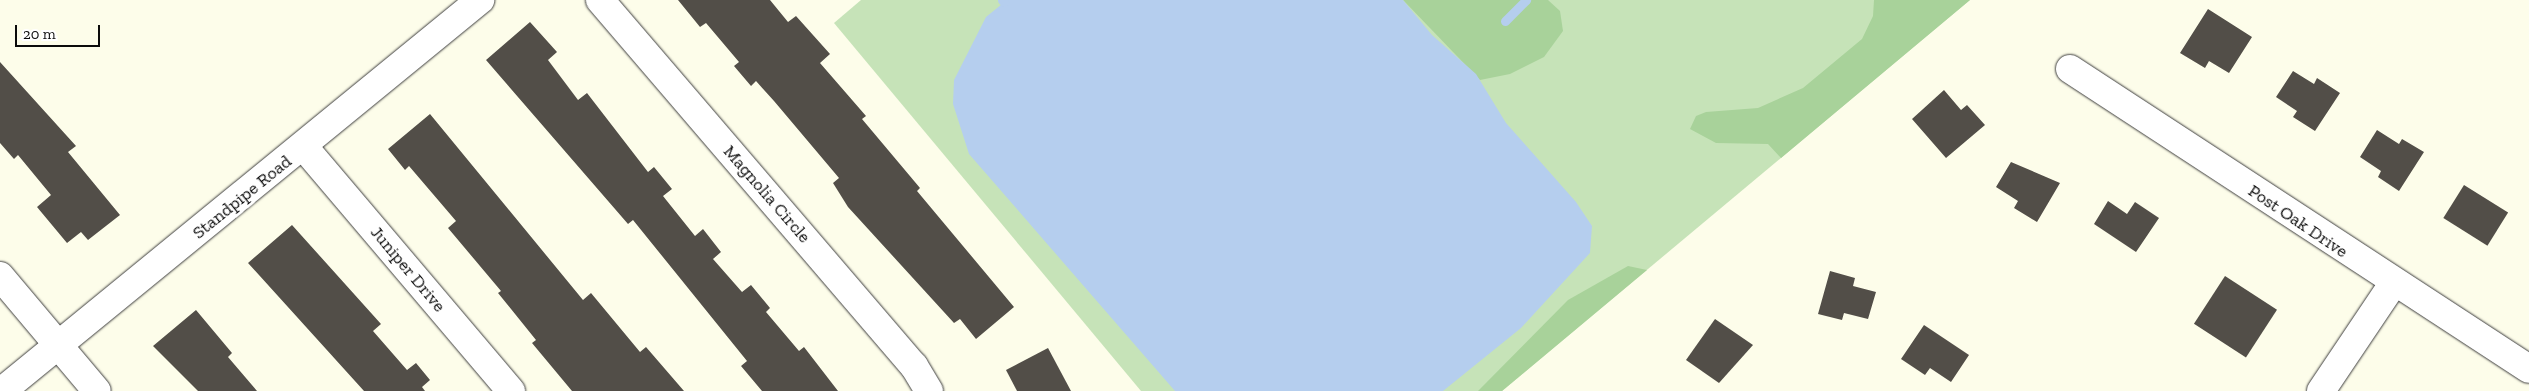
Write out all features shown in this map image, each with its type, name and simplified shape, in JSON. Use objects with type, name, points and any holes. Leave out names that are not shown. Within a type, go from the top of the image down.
[{"type":"street","name":"Standpipe Road","points":[[2,391],[58,344],[304,148],[480,0]]},
{"type":"street","name":"Magnolia Circle","points":[[600,0],[914,366],[929,391]]},
{"type":"street","name":"Post Oak Drive","points":[[2070,69],[2393,284],[2529,369]]},
{"type":"street","name":"Juniper Drive","points":[[304,148],[511,391]]},
{"type":"street","points":[[0,276],[97,391]]},
{"type":"street","points":[[2321,391],[2393,284]]},
{"type":"green space","points":[[861,0],[1970,0],[1502,391],[1141,391],[834,23]]},
{"type":"green space","points":[[1403,0],[1548,0],[1560,11],[1563,31],[1544,57],[1510,74],[1480,80]]},
{"type":"green space","points":[[1874,0],[1970,0],[1781,158],[1768,144],[1716,143],[1690,129],[1696,116],[1706,112],[1758,108],[1803,88],[1862,39],[1873,16]]},
{"type":"green space","points":[[1628,266],[1647,270],[1502,391],[1478,391],[1568,300]]},
{"type":"water","points":[[1007,0],[1403,0],[1432,35],[1476,74],[1506,123],[1576,202],[1592,226],[1590,253],[1521,328],[1443,391],[1175,391],[969,154],[953,104],[954,80],[986,17]]},
{"type":"building","points":[[678,0],[770,0],[788,22],[796,16],[830,54],[820,63],[866,116],[862,119],[920,188],[917,191],[1014,307],[976,339],[960,319],[954,323],[848,207],[833,183],[839,178],[774,101],[756,81],[751,86],[734,66],[739,62],[706,23],[700,27]]},
{"type":"building","points":[[2208,9],[2252,37],[2229,73],[2209,61],[2205,68],[2180,53]]},
{"type":"building","points":[[530,22],[557,52],[548,60],[578,100],[587,93],[648,172],[654,167],[672,189],[663,196],[695,236],[703,229],[721,252],[713,259],[742,292],[751,285],[770,308],[766,312],[799,351],[804,347],[838,391],[762,391],[741,366],[747,361],[633,220],[628,224],[486,60]]},
{"type":"building","points":[[0,62],[76,146],[68,152],[120,215],[88,240],[81,232],[67,243],[37,207],[51,195],[18,155],[14,159],[0,143]]},
{"type":"building","points":[[2293,71],[2314,84],[2317,78],[2340,93],[2315,131],[2293,117],[2297,111],[2276,97]]},
{"type":"building","points":[[1944,90],[1961,110],[1967,105],[1985,125],[1946,158],[1912,119]]},
{"type":"building","points":[[430,114],[583,300],[591,293],[640,352],[646,347],[684,391],[572,391],[532,343],[536,340],[498,293],[501,291],[448,228],[456,221],[409,166],[405,170],[388,149]]},
{"type":"building","points":[[2377,130],[2399,144],[2402,139],[2424,152],[2399,191],[2378,177],[2381,171],[2360,157]]},
{"type":"building","points":[[2011,162],[2060,183],[2037,222],[2014,208],[2018,201],[1996,187]]},
{"type":"building","points":[[2464,185],[2508,213],[2487,246],[2443,218]]},
{"type":"building","points":[[2108,201],[2127,214],[2135,202],[2159,218],[2136,252],[2094,224]]},
{"type":"building","points":[[292,225],[381,324],[373,331],[407,370],[416,363],[430,380],[422,387],[425,391],[364,391],[248,263]]},
{"type":"building","points":[[1830,271],[1855,278],[1853,286],[1876,292],[1868,319],[1844,313],[1842,320],[1818,314]]},
{"type":"building","points":[[2225,276],[2277,310],[2246,358],[2194,324]]},
{"type":"building","points":[[196,310],[232,353],[228,357],[257,391],[198,391],[153,346]]},
{"type":"building","points":[[1715,319],[1753,345],[1719,383],[1686,360]]},
{"type":"building","points":[[1924,325],[1969,355],[1951,382],[1930,368],[1925,375],[1901,359]]},
{"type":"building","points":[[1048,348],[1071,391],[1017,391],[1006,370]]},
{"type":"waterway","points":[[1505,21],[1526,0]]}]
